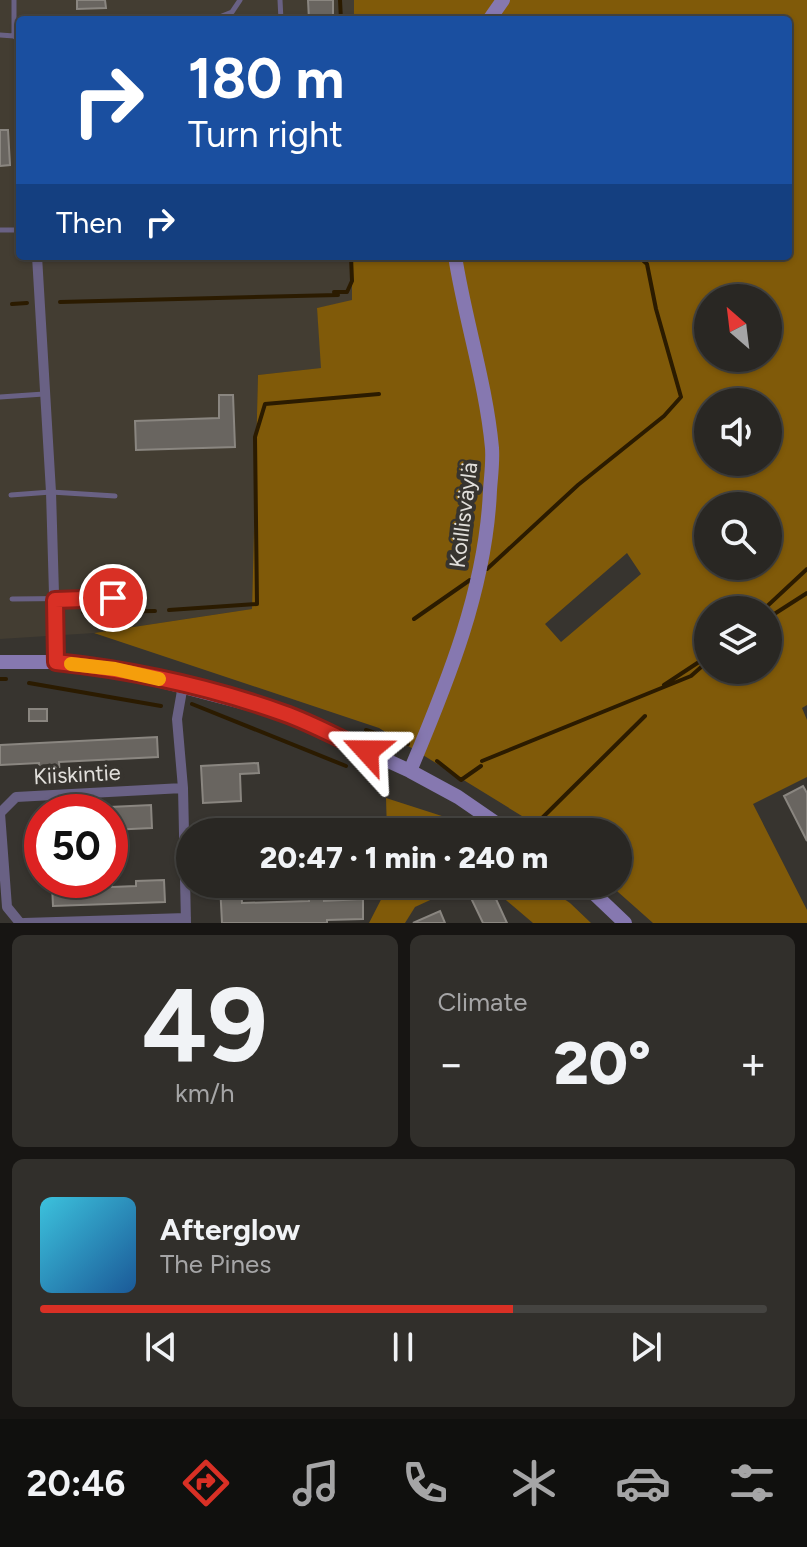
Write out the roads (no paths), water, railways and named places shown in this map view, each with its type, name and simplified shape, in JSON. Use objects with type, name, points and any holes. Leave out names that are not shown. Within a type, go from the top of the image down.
[{"type":"main road","name":"Koillisväylä","points":[[410,771],[442,696],[461,638],[480,567],[489,513],[492,450],[480,372],[456,260]]},
{"type":"main road","points":[[0,662],[56,662],[115,669],[284,713],[410,771],[489,818]]},
{"type":"main road","points":[[599,898],[625,923]]},
{"type":"street","points":[[37,260],[51,492],[56,662]]},
{"type":"street","points":[[183,685],[177,719],[183,788],[186,920]]},
{"type":"street","name":"Kiiskintie","points":[[183,788],[16,797],[0,813],[7,907],[22,923],[186,920]]},
{"type":"lane","points":[[0,35],[14,36],[14,0]]},
{"type":"lane","points":[[222,16],[232,12],[240,0]]},
{"type":"lane","points":[[0,397],[45,394]]},
{"type":"lane","points":[[11,495],[51,492],[115,496]]},
{"type":"lane","points":[[12,599],[113,598]]},
{"type":"waterway","points":[[340,0],[341,16]]},
{"type":"waterway","points":[[334,292],[347,292],[352,281],[351,260]]},
{"type":"waterway","points":[[487,569],[578,485],[664,416],[681,397],[656,309],[647,264],[642,260]]},
{"type":"waterway","points":[[60,302],[338,295]]},
{"type":"waterway","points":[[12,304],[27,303]]},
{"type":"waterway","points":[[169,610],[257,604],[255,437],[265,404],[379,394]]},
{"type":"waterway","points":[[778,596],[807,569]]},
{"type":"waterway","points":[[414,619],[470,580]]},
{"type":"waterway","points":[[782,609],[807,593]]},
{"type":"waterway","points":[[83,612],[155,611]]},
{"type":"waterway","points":[[664,685],[694,665]]},
{"type":"waterway","points":[[482,761],[694,673]]},
{"type":"waterway","points":[[0,679],[6,679]]},
{"type":"waterway","points":[[29,683],[161,706]]},
{"type":"waterway","points":[[192,704],[346,766]]},
{"type":"waterway","points":[[542,818],[645,716]]},
{"type":"waterway","points":[[366,730],[408,744]]},
{"type":"waterway","points":[[437,761],[461,780],[481,766]]}]
